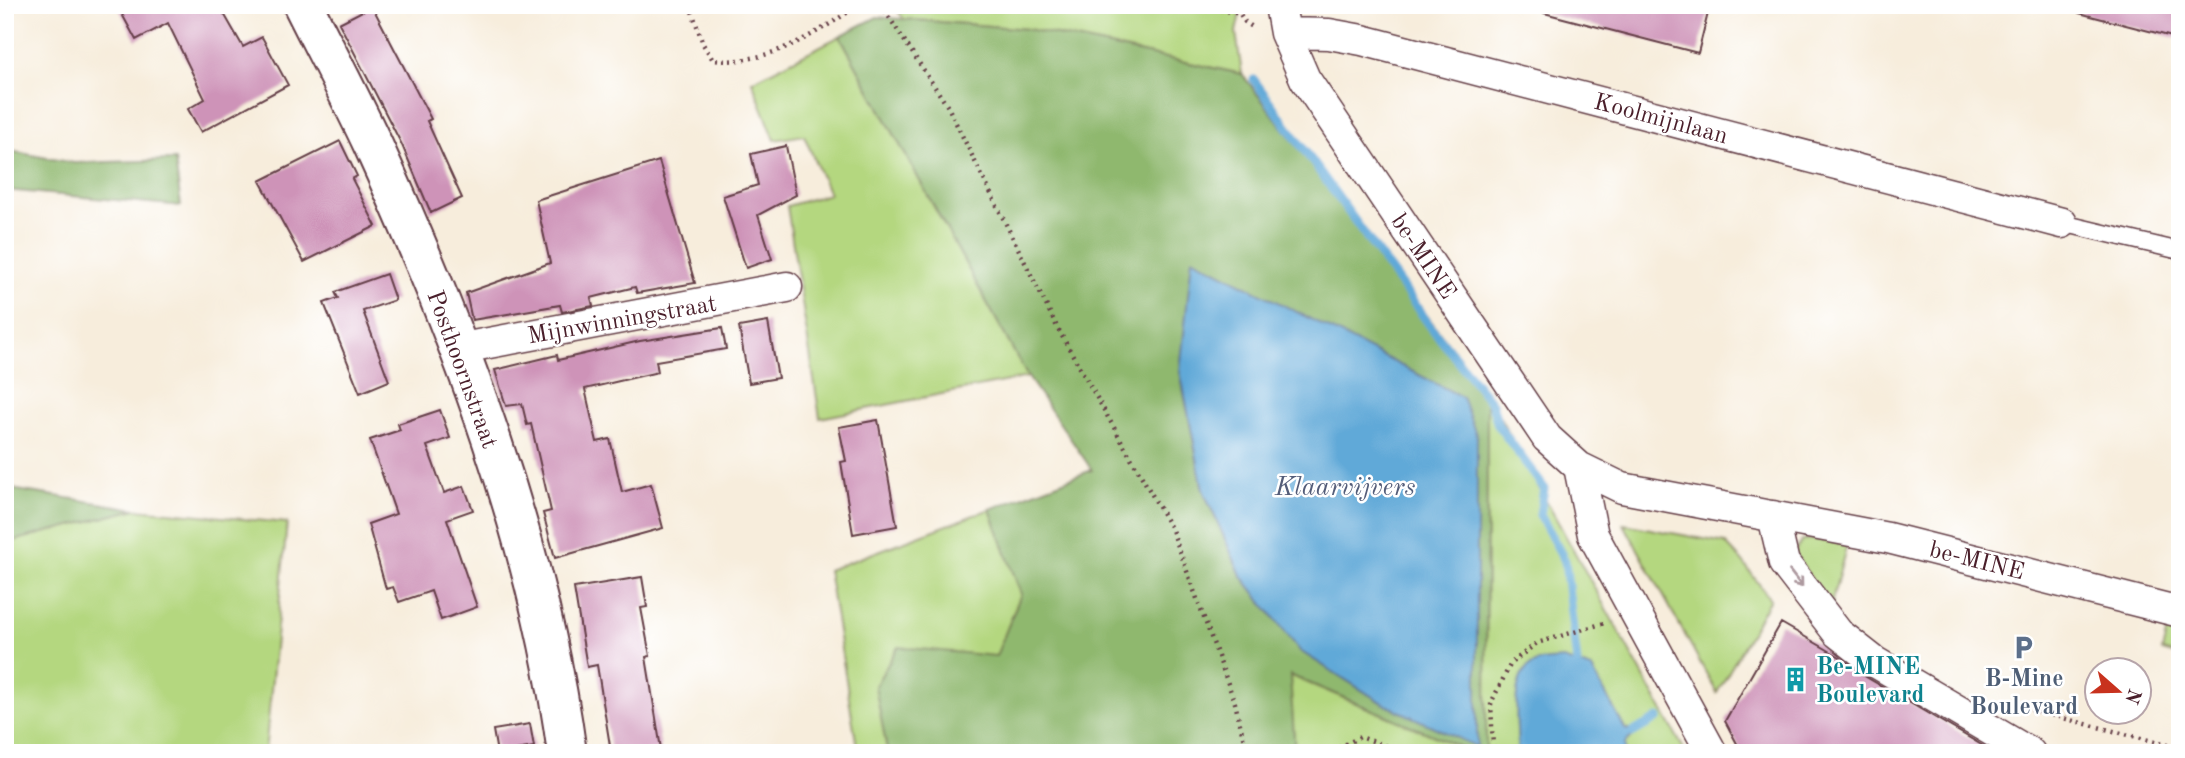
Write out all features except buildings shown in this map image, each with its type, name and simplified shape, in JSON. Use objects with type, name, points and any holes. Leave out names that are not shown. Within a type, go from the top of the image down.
[{"type":"street","name":"Posthoornstraat","points":[[303,5],[371,142],[457,349],[504,483],[530,569],[552,665],[567,753]]},
{"type":"street","name":"Koolmijnlaan","points":[[1271,22],[1362,40],[2062,223]]},
{"type":"street","name":"be-MINE","points":[[1271,22],[1305,79],[1546,438],[1579,467],[1622,488],[1901,541],[2180,612]]},
{"type":"street","name":"Mijnwinningstraat","points":[[457,349],[787,287]]},
{"type":"street","points":[[1579,467],[1593,535],[1712,753]]},
{"type":"street","points":[[1773,516],[1784,563],[1838,633],[1875,663],[2030,753]]},
{"type":"lane","points":[[2062,223],[2180,251]]},
{"type":"path","points":[[690,5],[703,44],[713,60],[732,62],[766,55],[832,24],[858,5]]},
{"type":"path","points":[[881,5],[948,107],[1058,329],[1172,530],[1235,703],[1247,753]]},
{"type":"path","points":[[1200,5],[1223,8],[1240,14],[1245,22],[1271,22]]},
{"type":"path","points":[[1489,753],[1493,748],[1491,703],[1511,663],[1537,643],[1582,630]]},
{"type":"path","points":[[2003,703],[2180,748]]},
{"type":"path","points":[[1335,753],[1338,748],[1360,737],[1408,753]]},
{"type":"green space","points":[[893,5],[1242,5],[1236,32],[1242,74],[1028,29],[904,19]]},
{"type":"green space","points":[[877,17],[1028,29],[1242,74],[1487,394],[1486,753],[1475,753],[1290,675],[1295,753],[892,753],[887,750],[875,686],[898,647],[996,656],[1021,594],[990,509],[1092,470],[1028,377],[840,36]],"holes":[[[1180,371],[1384,704],[1300,650],[1241,575],[1203,490]]]},
{"type":"green space","points":[[840,36],[1028,377],[820,418],[787,206],[829,194],[804,135],[775,140],[752,81]]},
{"type":"green space","points":[[5,150],[74,163],[175,160],[181,206],[5,190]]},
{"type":"green space","points":[[1487,394],[1686,753],[1486,753]]},
{"type":"green space","points":[[5,488],[136,509],[5,543]]},
{"type":"green space","points":[[136,509],[287,523],[265,753],[5,753],[5,543]]},
{"type":"green space","points":[[990,509],[1021,594],[996,657],[887,750],[892,753],[858,753],[828,570]]},
{"type":"green space","points":[[1624,524],[1725,543],[1770,599],[1717,693]]},
{"type":"green space","points":[[1809,539],[1847,544],[1830,608],[1794,553],[1802,541]]},
{"type":"green space","points":[[2169,622],[2180,625],[2180,656],[2162,651]]},
{"type":"green space","points":[[1289,675],[1475,753],[1295,753]]},
{"type":"water","name":"Klaarvijvers","points":[[1192,258],[1462,397],[1477,437],[1477,747],[1384,704],[1300,651],[1241,575],[1203,490],[1180,371]]},
{"type":"water","points":[[1563,659],[1592,669],[1625,729],[1632,731],[1632,737],[1625,743],[1625,753],[1517,753],[1516,703],[1520,679],[1526,669],[1535,663]]},
{"type":"waterway","points":[[1254,80],[1431,327],[1492,404],[1498,425],[1544,488],[1540,515],[1565,561],[1577,663]]},
{"type":"waterway","points":[[1632,733],[1658,718]]},
{"type":"place","name":"B-Mine Boulevard","points":[[2024,647]]},
{"type":"place","name":"Be-MINE Boulevard","points":[[1796,680]]}]
